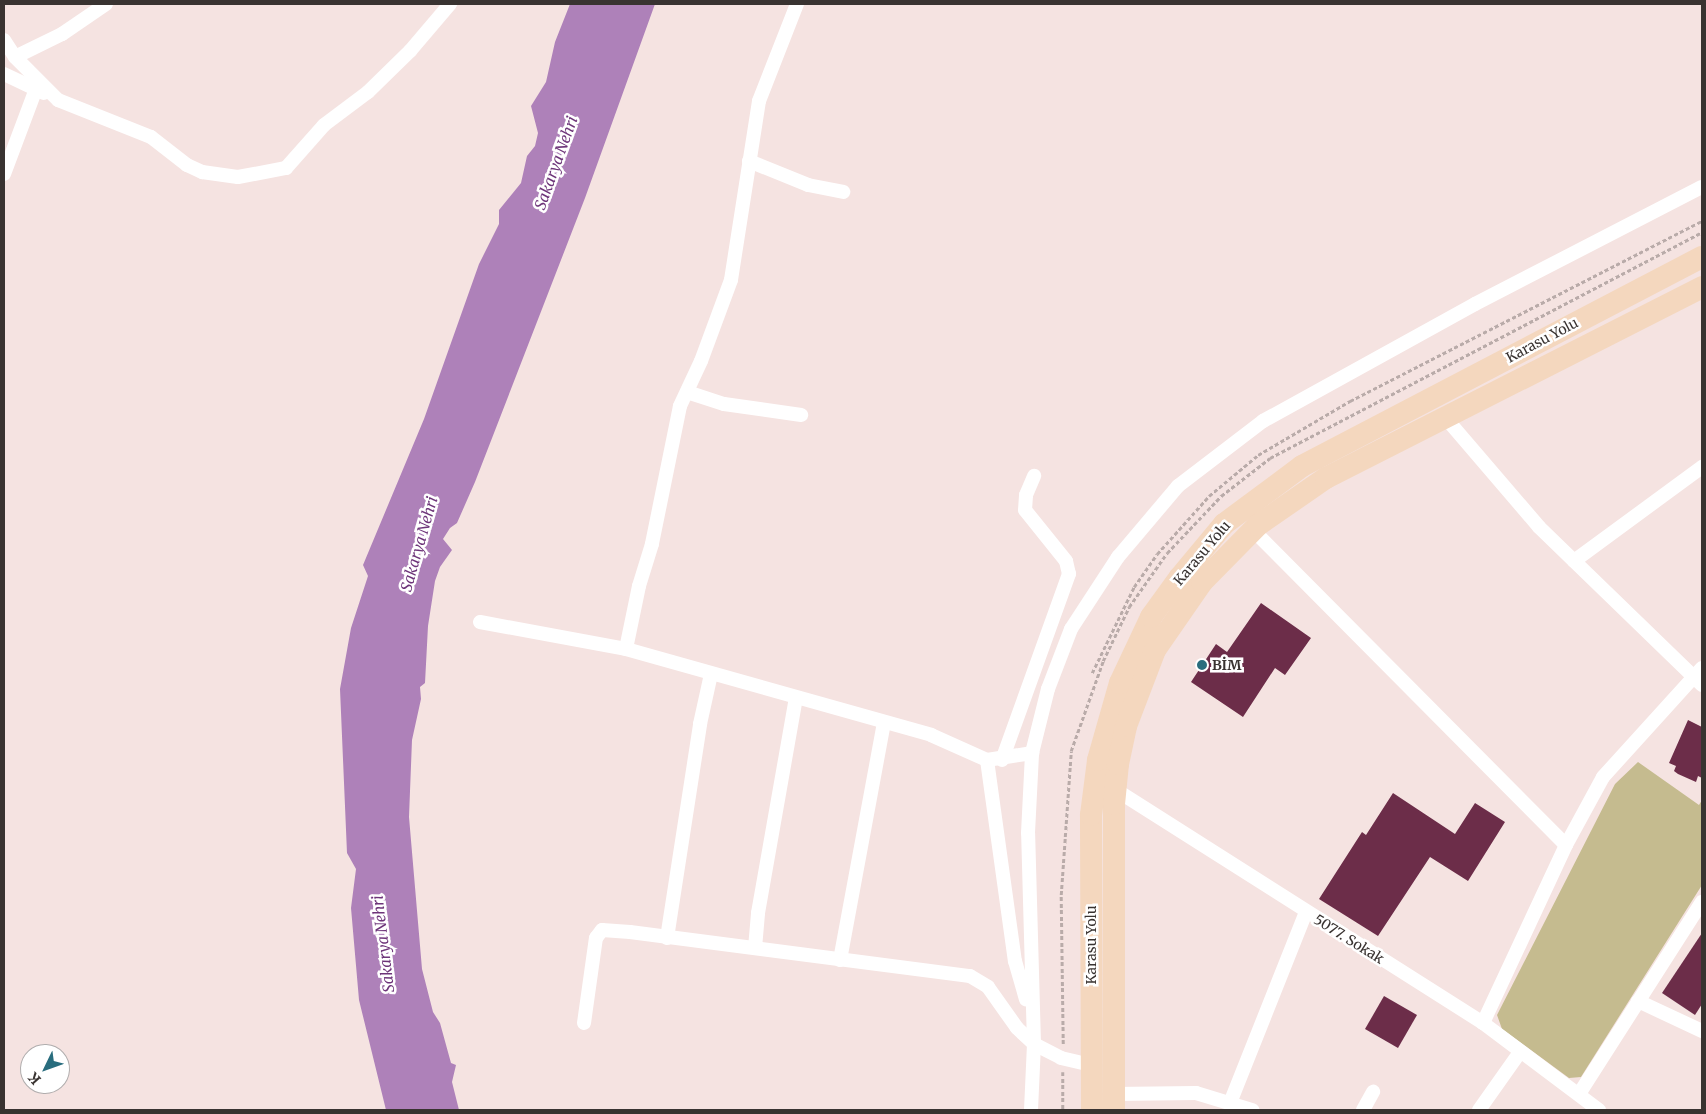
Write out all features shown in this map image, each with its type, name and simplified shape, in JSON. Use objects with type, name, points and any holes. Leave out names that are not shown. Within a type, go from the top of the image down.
[{"type":"highway","name":"Karasu Yolu","points":[[1092,1110],[1091,814],[1098,760],[1120,683],[1151,617],[1180,577],[1224,524],[1302,466],[1702,257]]},
{"type":"highway","name":"Karasu Yolu","points":[[1113,1102],[1116,790],[1126,726],[1155,650],[1202,582],[1253,530],[1290,500],[1326,478],[1444,416],[1702,287]]},
{"type":"street","points":[[16,57],[62,34],[106,4]]},
{"type":"street","points":[[4,74],[58,100],[150,137],[187,166],[202,172],[238,177],[266,174],[286,168],[324,125],[368,92],[410,51],[450,4]]},
{"type":"street","points":[[626,649],[639,586],[652,544],[672,439],[687,392],[731,280],[759,101],[797,4]]},
{"type":"street","points":[[4,40],[16,57],[58,100]]},
{"type":"street","points":[[4,174],[36,89]]},
{"type":"street","points":[[749,161],[808,185],[843,192]]},
{"type":"street","points":[[1031,1110],[1034,1044],[1028,833],[1032,753],[1048,689],[1071,629],[1143,525],[1178,486],[1207,462],[1263,421],[1300,398],[1702,187]]},
{"type":"street","points":[[687,392],[724,404],[801,415]]},
{"type":"street","points":[[1444,416],[1539,527],[1699,677],[1602,777],[1566,845],[1482,1023]]},
{"type":"street","points":[[1574,561],[1702,467]]},
{"type":"street","points":[[1002,760],[1069,574],[1066,561],[1025,510],[1026,495],[1034,476]]},
{"type":"street","points":[[1253,530],[1566,845]]},
{"type":"street","points":[[480,622],[626,649],[931,735],[987,760],[1002,760],[1032,753]]},
{"type":"street","points":[[667,938],[700,724],[711,674]]},
{"type":"street","points":[[755,948],[758,913],[796,698]]},
{"type":"street","points":[[840,960],[884,722]]},
{"type":"street","points":[[987,760],[1014,961],[1033,1019]]},
{"type":"street","name":"5077. Sokak","points":[[1116,790],[1482,1023],[1600,1110]]},
{"type":"street","points":[[1579,1094],[1702,902]]},
{"type":"street","points":[[1230,1103],[1306,912]]},
{"type":"street","points":[[584,1023],[591,955],[600,932],[630,932],[840,960],[959,973],[977,979],[988,987],[1017,1028],[1034,1044],[1063,1059],[1092,1065]]},
{"type":"street","points":[[1638,1001],[1702,1031]]},
{"type":"street","points":[[1479,1110],[1520,1052]]},
{"type":"street","points":[[1363,1110],[1373,1092]]},
{"type":"street","points":[[1113,1102],[1196,1093],[1252,1110]]},
{"type":"path","points":[[1063,1110],[1061,895],[1071,751],[1107,652],[1129,608],[1167,553],[1221,496],[1270,458],[1702,232]]},
{"type":"shaded area","points":[[1638,762],[1699,805],[1702,800],[1702,885],[1581,1077],[1569,1078],[1502,1029],[1497,1015],[1615,784]]},
{"type":"water","name":"Sakarya Nehri","points":[[570,4],[655,4],[585,198],[475,482],[457,523],[450,528],[443,539],[452,550],[440,567],[435,581],[428,626],[425,683],[420,687],[421,699],[412,740],[409,817],[422,969],[433,1012],[440,1023],[451,1063],[456,1065],[452,1082],[459,1110],[386,1110],[359,1000],[351,908],[356,869],[347,853],[340,689],[351,628],[368,576],[363,565],[424,419],[479,264],[499,224],[499,210],[521,183],[527,156],[535,146],[538,133],[531,106],[546,82],[555,42]]},
{"type":"building","points":[[1261,603],[1311,638],[1285,675],[1275,668],[1243,717],[1191,682],[1216,644],[1227,652]]},
{"type":"building","points":[[1688,720],[1702,727],[1702,778],[1698,776],[1696,782],[1678,774],[1674,771],[1676,766],[1669,763]]},
{"type":"building","points":[[1393,793],[1455,834],[1475,803],[1505,822],[1468,881],[1430,857],[1378,936],[1319,899],[1362,832],[1366,835]]},
{"type":"building","points":[[1702,933],[1702,1004],[1695,1015],[1662,993]]},
{"type":"building","points":[[1384,996],[1417,1015],[1398,1048],[1365,1029]]},
{"type":"place","name":"BİM","points":[[1202,665]]}]
